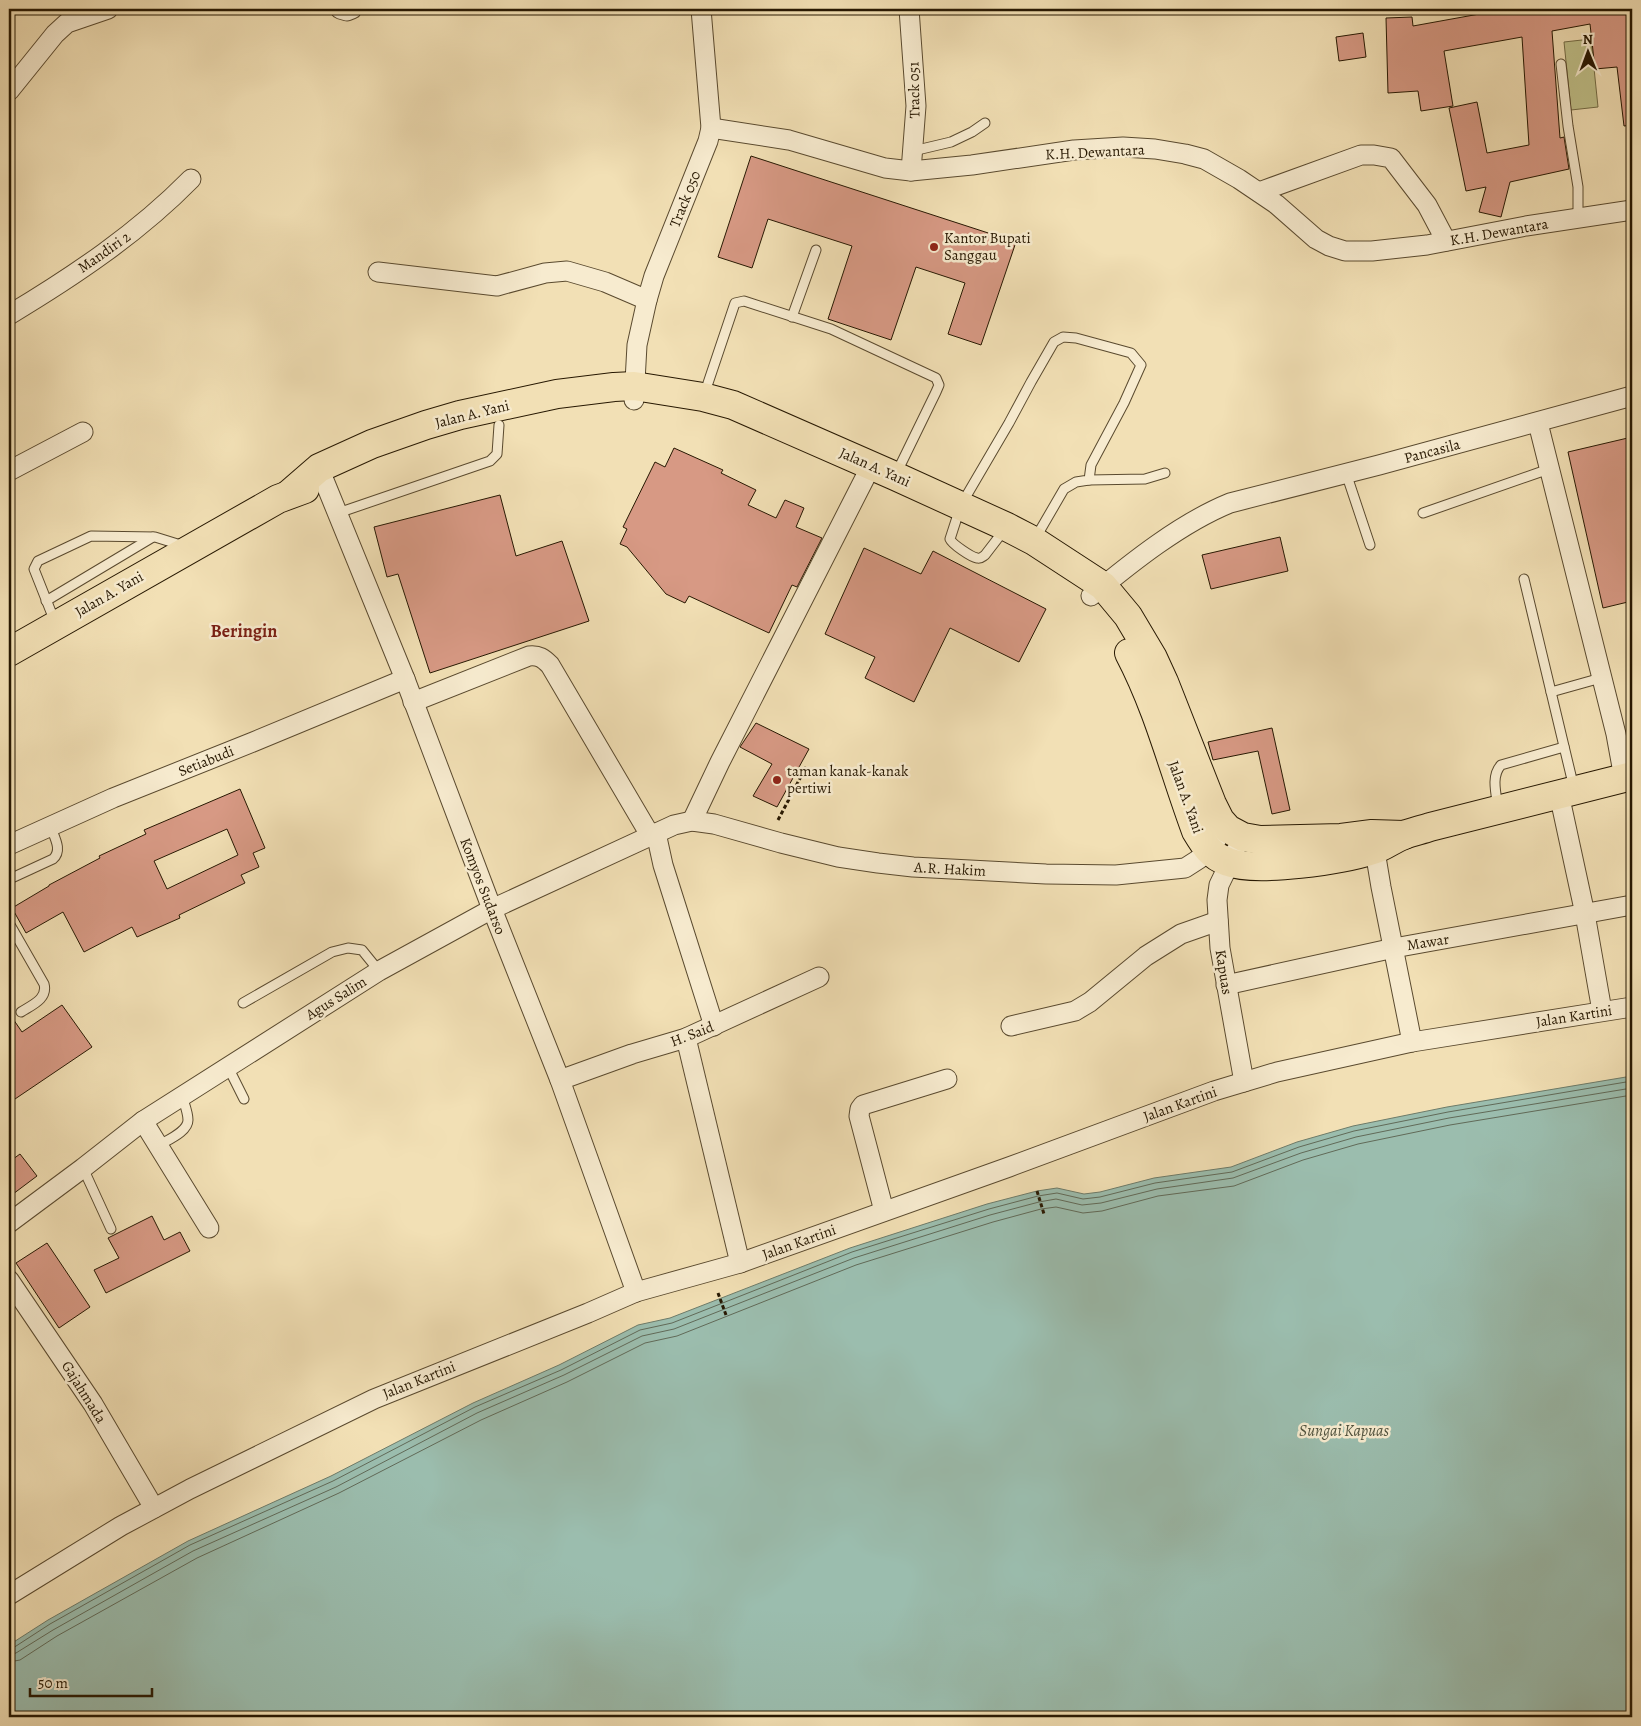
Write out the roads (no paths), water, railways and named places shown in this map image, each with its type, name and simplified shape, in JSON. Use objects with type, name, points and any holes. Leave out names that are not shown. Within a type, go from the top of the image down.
[{"type":"highway","name":"Jalan A. Yani","points":[[10,648],[51,613],[190,548],[289,494],[372,444],[460,415],[557,394],[614,387],[634,393]]},
{"type":"highway","name":"Jalan A. Yani","points":[[322,475],[499,425],[634,393],[671,393],[703,398],[733,405],[756,414],[1007,527],[1034,540],[1069,564],[1097,591],[1128,616],[1153,658],[1164,682],[1212,804],[1220,820],[1236,833]]},
{"type":"highway","name":"Jalan A. Yani","points":[[1097,591],[1140,674],[1196,831],[1218,856]]},
{"type":"highway","points":[[1218,856],[1245,865],[1276,866],[1331,860],[1373,842],[1628,777]]},
{"type":"highway","points":[[1236,833],[1260,840],[1340,838],[1373,842]]},
{"type":"street","points":[[9,91],[66,23],[108,9]]},
{"type":"street","points":[[340,9],[346,11],[352,9]]},
{"type":"street","name":"Track 050","points":[[634,393],[637,345],[646,300],[695,176],[711,128],[701,9]]},
{"type":"street","name":"Track 051","points":[[908,9],[916,106],[911,170]]},
{"type":"street","name":"K.H. Dewantara","points":[[711,128],[789,140],[885,168],[911,170],[972,165],[1074,150],[1123,147],[1155,149],[1184,154],[1204,159],[1239,179],[1276,204],[1316,239],[1328,246],[1345,251],[1372,251],[1427,245],[1526,226],[1632,210]]},
{"type":"street","points":[[1259,192],[1360,155],[1391,158],[1427,206],[1446,241]]},
{"type":"street","name":"Mandiri 2","points":[[9,315],[101,256],[175,196],[191,179]]},
{"type":"street","points":[[378,272],[497,286],[545,273],[567,271],[605,282],[646,300]]},
{"type":"street","name":"Pancasila","points":[[1097,591],[1132,562],[1195,520],[1230,503],[1538,423],[1632,396]]},
{"type":"street","points":[[1538,423],[1601,678],[1628,777]]},
{"type":"street","points":[[9,471],[83,432]]},
{"type":"street","points":[[692,821],[732,737],[883,471]]},
{"type":"street","name":"Komyos Sudarso","points":[[322,475],[405,679],[492,909],[560,1080],[636,1292]]},
{"type":"street","points":[[414,702],[524,658],[536,655],[544,658],[653,834],[714,1026]]},
{"type":"street","name":"Setiabudi","points":[[9,845],[50,825],[405,679]]},
{"type":"street","points":[[1567,792],[1602,1011]]},
{"type":"street","name":"Agus Salim","points":[[9,1223],[143,1121],[379,971],[492,909],[653,834],[674,825],[692,821]]},
{"type":"street","name":"A.R. Hakim","points":[[692,821],[714,824],[838,857],[914,867],[1046,874],[1116,875],[1185,868],[1199,859],[1218,856]]},
{"type":"street","name":"Kapuas","points":[[1236,833],[1218,856],[1219,885],[1217,900],[1220,948],[1244,1082]]},
{"type":"street","points":[[1373,842],[1412,1042]]},
{"type":"street","name":"Mawar","points":[[1226,985],[1394,948],[1632,905]]},
{"type":"street","points":[[1011,1026],[1075,1011],[1090,1002],[1153,951],[1181,934],[1218,921]]},
{"type":"street","name":"H. Said","points":[[560,1080],[632,1054],[686,1038],[819,976]]},
{"type":"street","name":"Jalan Kartini","points":[[9,1595],[121,1526],[154,1508],[374,1399],[636,1292],[740,1263],[1079,1142],[1214,1090],[1278,1072],[1412,1042],[1632,1007]]},
{"type":"street","points":[[686,1038],[740,1263]]},
{"type":"street","points":[[884,1212],[859,1116],[860,1109],[863,1105],[947,1079]]},
{"type":"street","points":[[143,1121],[209,1228]]},
{"type":"street","name":"Gajahmada","points":[[9,1280],[93,1404],[154,1508]]},
{"type":"lane","points":[[1561,64],[1568,126],[1578,187],[1578,219]]},
{"type":"lane","points":[[912,152],[951,142],[972,132],[984,123]]},
{"type":"lane","points":[[792,316],[816,250]]},
{"type":"lane","points":[[703,398],[735,303],[744,301],[831,329],[936,378],[939,385],[883,471]]},
{"type":"lane","points":[[1007,527],[985,555],[976,558],[952,544],[950,539],[961,506],[1045,356],[1054,342],[1063,337],[1076,338],[1131,353],[1141,365],[1124,403],[1091,465],[1089,480]]},
{"type":"lane","points":[[338,513],[490,461],[497,454],[499,425]]},
{"type":"lane","points":[[1423,513],[1549,469]]},
{"type":"lane","points":[[1034,540],[1064,489],[1076,482],[1145,479],[1165,473]]},
{"type":"lane","points":[[1346,473],[1370,545]]},
{"type":"lane","points":[[155,537],[51,613],[34,569],[38,561],[91,536],[155,537],[190,548]]},
{"type":"lane","points":[[1524,579],[1564,747],[1567,792]]},
{"type":"lane","points":[[1551,692],[1601,678]]},
{"type":"lane","points":[[1498,809],[1495,779],[1496,771],[1501,765],[1564,747]]},
{"type":"lane","points":[[9,877],[14,877],[53,859],[57,855],[58,849],[50,825]]},
{"type":"lane","points":[[9,923],[44,984],[45,990],[40,1000],[21,1012]]},
{"type":"lane","points":[[243,1003],[332,952],[348,948],[362,950],[379,971]]},
{"type":"lane","points":[[228,1066],[244,1099]]},
{"type":"lane","points":[[158,1146],[182,1131],[187,1125],[188,1119],[182,1096]]},
{"type":"lane","points":[[83,1168],[111,1229]]},
{"type":"water","name":"Sungai Kapuas","points":[[1632,1076],[1632,1717],[9,1717],[9,1645],[48,1620],[188,1541],[331,1476],[473,1403],[559,1365],[638,1325],[670,1318],[850,1248],[987,1204],[1037,1191],[1057,1188],[1084,1194],[1100,1192],[1154,1178],[1231,1167],[1297,1142],[1353,1126],[1447,1107]]},
{"type":"place","name":"Kantor Bupati Sanggau","points":[[934,247]]},
{"type":"place","name":"taman kanak-kanak pertiwi","points":[[777,780]]},
{"type":"district","name":"Beringin","points":[[244,631]]}]
